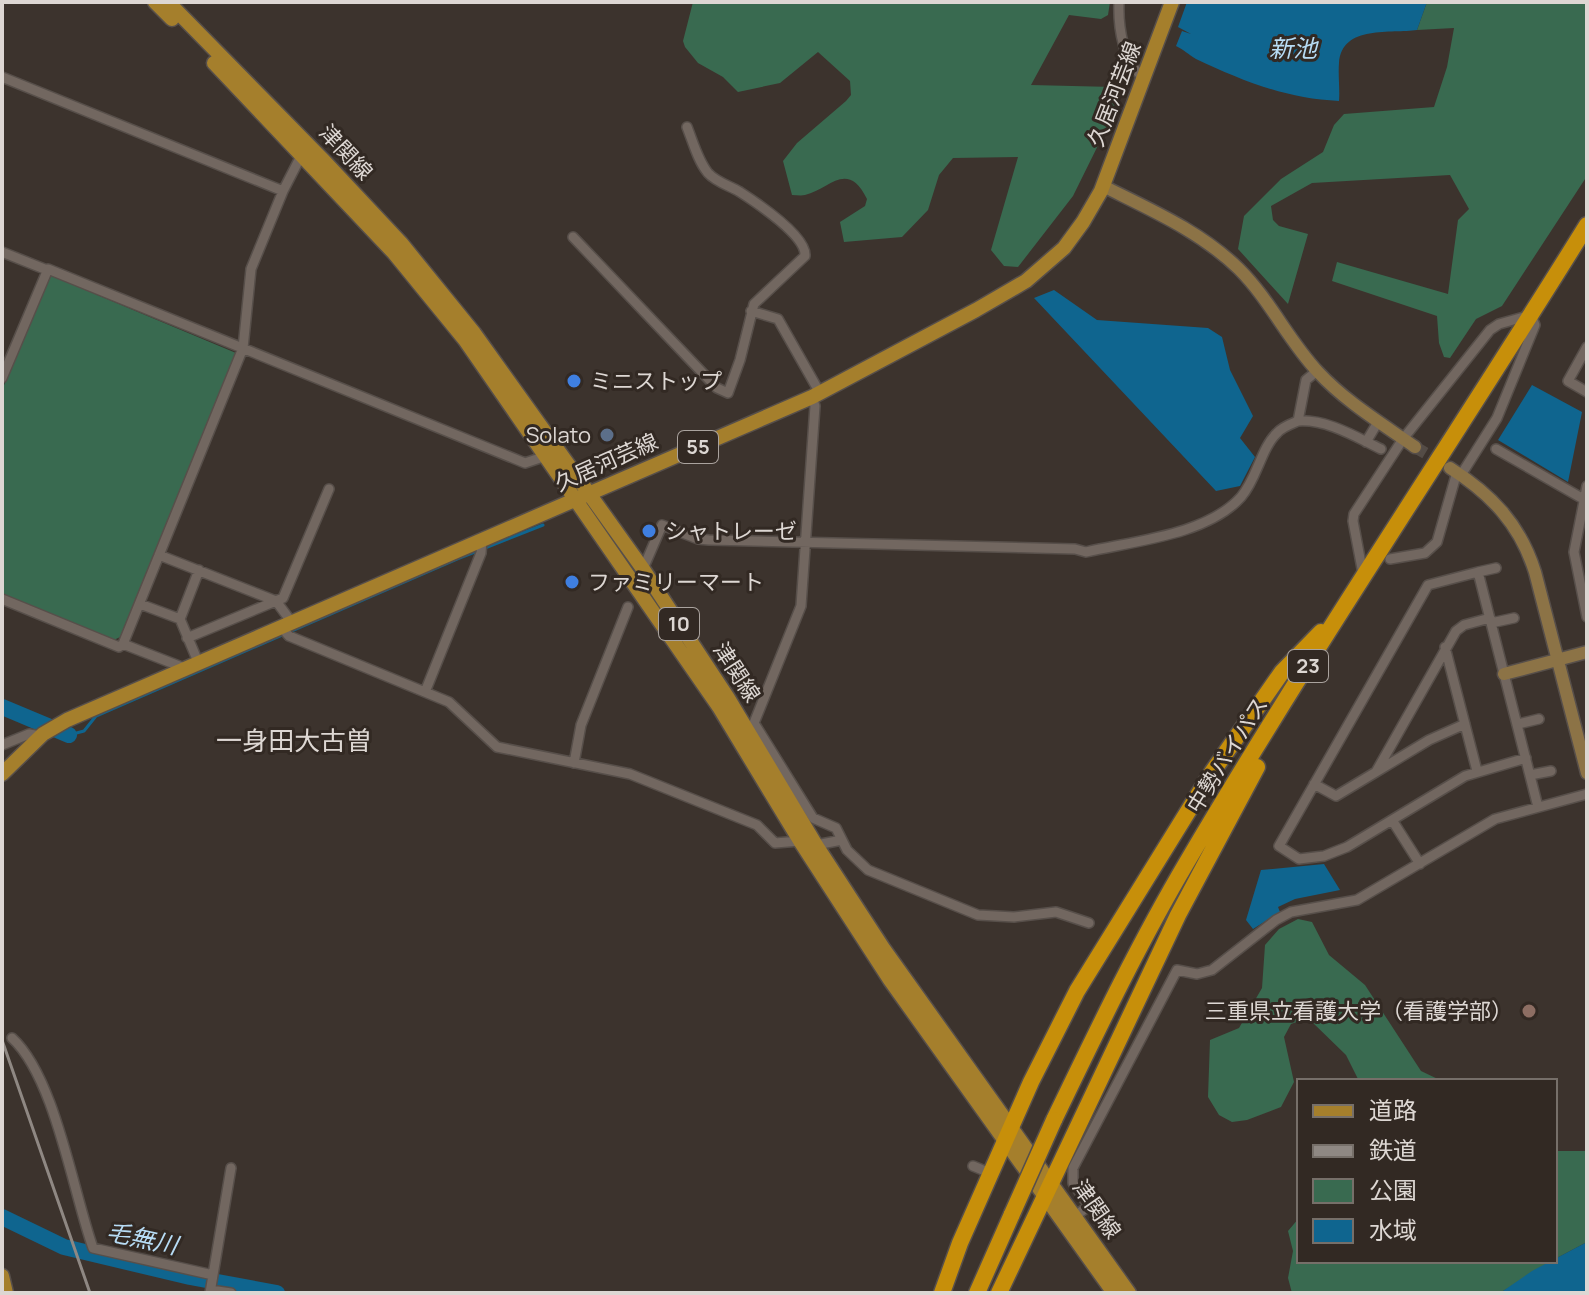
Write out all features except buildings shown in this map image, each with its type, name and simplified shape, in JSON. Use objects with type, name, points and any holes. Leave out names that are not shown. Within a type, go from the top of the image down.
[{"type":"highway","name":"中勢バイパス","points":[[977,1293],[1054,1120],[1187,863],[1363,576],[1587,225]]},
{"type":"highway","points":[[942,1293],[990,1173],[1077,991],[1213,771],[1282,672],[1344,607]]},
{"type":"highway","points":[[999,1293],[1202,868],[1344,607]]},
{"type":"main road","name":"津関線","points":[[155,2],[394,253],[465,340],[546,456],[643,569],[728,698],[816,845],[1114,1293]]},
{"type":"main road","name":"津関線","points":[[168,2],[401,243],[474,333],[719,707],[800,841],[890,980],[1008,1134]]},
{"type":"main road","name":"久居河芸線","points":[[2,774],[42,735],[67,720],[482,547],[583,496],[816,395],[1026,281],[1064,248],[1103,186],[1172,2]]},
{"type":"main road","name":"津関線","points":[[1047,1189],[1075,1216],[1129,1293]]},
{"type":"main road","points":[[2,1276],[6,1293]]},
{"type":"street","points":[[1119,2],[1120,25],[1131,66],[1145,78]]},
{"type":"street","points":[[2,77],[283,191]]},
{"type":"street","points":[[573,237],[717,388],[728,395],[754,304],[805,256],[805,248],[801,240],[754,202],[709,174],[687,127]]},
{"type":"street","points":[[2,599],[119,647],[123,644],[243,348],[251,269],[302,154]]},
{"type":"street","points":[[1103,186],[1176,223],[1225,257],[1260,292],[1317,371],[1347,400],[1415,447]]},
{"type":"street","points":[[2,252],[525,463],[546,456]]},
{"type":"street","points":[[2,378],[47,270]]},
{"type":"street","points":[[751,311],[778,319],[816,395],[801,606],[754,723],[813,818],[836,828],[847,850],[868,870],[978,915],[1014,917],[1056,912],[1089,923]]},
{"type":"street","points":[[1363,576],[1354,514],[1403,439],[1490,330],[1499,324],[1531,315],[1535,325],[1497,418],[1456,472],[1437,542],[1425,553],[1390,559]]},
{"type":"street","points":[[1587,347],[1568,381],[1587,392]]},
{"type":"street","points":[[1298,421],[1306,380],[1317,371]]},
{"type":"street","points":[[643,569],[662,525],[698,539],[1075,549],[1086,552],[1173,533],[1224,512],[1240,498],[1251,482],[1272,438],[1278,431],[1298,421],[1309,420],[1381,449]]},
{"type":"street","points":[[1366,442],[1378,422]]},
{"type":"street","points":[[1496,449],[1586,501]]},
{"type":"street","points":[[1456,472],[1498,505],[1519,534],[1535,572],[1587,773]]},
{"type":"street","points":[[1587,486],[1575,540],[1575,563],[1584,592],[1587,617]]},
{"type":"street","points":[[187,638],[283,598],[329,489]]},
{"type":"street","points":[[425,692],[482,547]]},
{"type":"street","points":[[159,555],[276,601],[287,630],[449,702],[497,747],[630,774],[757,825],[775,843],[800,841],[816,845],[842,840]]},
{"type":"street","points":[[1575,563],[1587,562]]},
{"type":"street","points":[[1496,568],[1428,585],[1279,846],[1299,859],[1324,856],[1347,847],[1454,781],[1477,771],[1526,758]]},
{"type":"street","points":[[123,644],[193,667],[180,619],[199,570]]},
{"type":"street","points":[[1478,572],[1538,807]]},
{"type":"street","points":[[140,604],[180,619]]},
{"type":"street","points":[[574,763],[581,725],[628,607]]},
{"type":"street","points":[[1376,772],[1459,627],[1514,618]]},
{"type":"street","points":[[1445,647],[1477,771]]},
{"type":"street","points":[[1504,674],[1587,652]]},
{"type":"street","points":[[1518,724],[1539,719]]},
{"type":"street","points":[[1314,784],[1336,796],[1429,740],[1465,724]]},
{"type":"street","points":[[15,760],[2,745],[29,734],[42,735]]},
{"type":"street","points":[[1530,775],[1551,770]]},
{"type":"street","points":[[1075,1216],[1089,1206],[1073,1183],[1073,1168],[1177,970],[1197,974],[1212,970],[1276,920],[1300,909],[1357,900],[1495,819],[1587,794]]},
{"type":"street","points":[[1392,820],[1420,864]]},
{"type":"street","points":[[12,1038],[23,1048],[38,1073],[93,1248],[212,1284],[231,1293]]},
{"type":"street","points":[[973,1166],[990,1173]]},
{"type":"street","points":[[212,1284],[231,1168]]},
{"type":"green space","points":[[693,2],[1110,2],[1108,15],[1101,19],[1069,15],[1031,85],[1114,87],[1117,107],[1073,196],[1018,267],[1004,266],[991,250],[1018,157],[953,158],[939,175],[928,210],[902,237],[844,242],[840,222],[865,206],[867,199],[860,187],[845,179],[805,195],[792,195],[783,161],[797,143],[846,101],[851,95],[850,81],[818,52],[780,83],[738,92],[723,77],[698,63],[685,47],[683,41]]},
{"type":"green space","points":[[1427,2],[1587,2],[1587,176],[1502,306],[1476,319],[1450,358],[1444,357],[1439,343],[1437,316],[1332,281],[1337,262],[1448,294],[1458,220],[1469,209],[1450,175],[1312,183],[1271,206],[1273,220],[1279,226],[1308,234],[1288,304],[1238,249],[1244,216],[1281,179],[1323,152],[1334,125],[1344,114],[1434,107],[1447,67],[1454,28],[1417,30]]},
{"type":"green space","points":[[52,276],[236,353],[120,637],[114,640],[2,594],[2,390],[47,280]]},
{"type":"green space","points":[[1298,919],[1312,922],[1329,955],[1365,985],[1421,1071],[1438,1079],[1358,1079],[1346,1055],[1311,1021],[1305,1019],[1291,1024],[1284,1037],[1294,1082],[1281,1107],[1247,1120],[1232,1122],[1219,1115],[1208,1097],[1210,1040],[1239,1028],[1262,988],[1265,945],[1279,929]]},
{"type":"green space","points":[[1557,1151],[1587,1151],[1587,1242],[1557,1258]]},
{"type":"green space","points":[[1297,1220],[1297,1263],[1549,1263],[1500,1293],[1292,1293],[1288,1278],[1293,1251],[1288,1231]]},
{"type":"water","name":"新池","points":[[1187,2],[1427,2],[1417,30],[1370,33],[1349,42],[1342,51],[1339,63],[1339,101],[1301,97],[1266,88],[1196,59],[1176,46],[1182,31],[1191,34],[1178,27]]},
{"type":"water","points":[[1054,290],[1097,320],[1208,328],[1222,337],[1230,370],[1253,416],[1240,438],[1255,457],[1240,486],[1216,491],[1034,298]]},
{"type":"water","points":[[1532,385],[1582,412],[1568,482],[1498,440]]},
{"type":"water","points":[[1324,864],[1340,890],[1295,899],[1278,907],[1280,912],[1253,929],[1246,920],[1261,870]]},
{"type":"water","points":[[1587,1242],[1587,1293],[1500,1293],[1547,1263],[1557,1263],[1557,1258]]},
{"type":"waterway","points":[[69,735],[84,731],[96,716],[457,559],[543,525]]},
{"type":"waterway","points":[[2,707],[69,735]]},
{"type":"waterway","name":"毛無川","points":[[2,1217],[64,1247],[190,1277],[277,1293]]},
{"type":"tunnel","points":[[1415,447],[1444,464]]},
{"type":"railway","points":[[2,1040],[90,1293]]},
{"type":"place","name":"ミニストップ","points":[[574,381]]},
{"type":"place","name":"Solato","points":[[607,435]]},
{"type":"place","name":"シャトレーゼ","points":[[649,531]]},
{"type":"place","name":"ファミリーマート","points":[[572,582]]},
{"type":"place","name":"三重県立看護大学（看護学部）","points":[[1529,1011]]},
{"type":"district","name":"一身田大古曽","points":[[294,741]]}]
